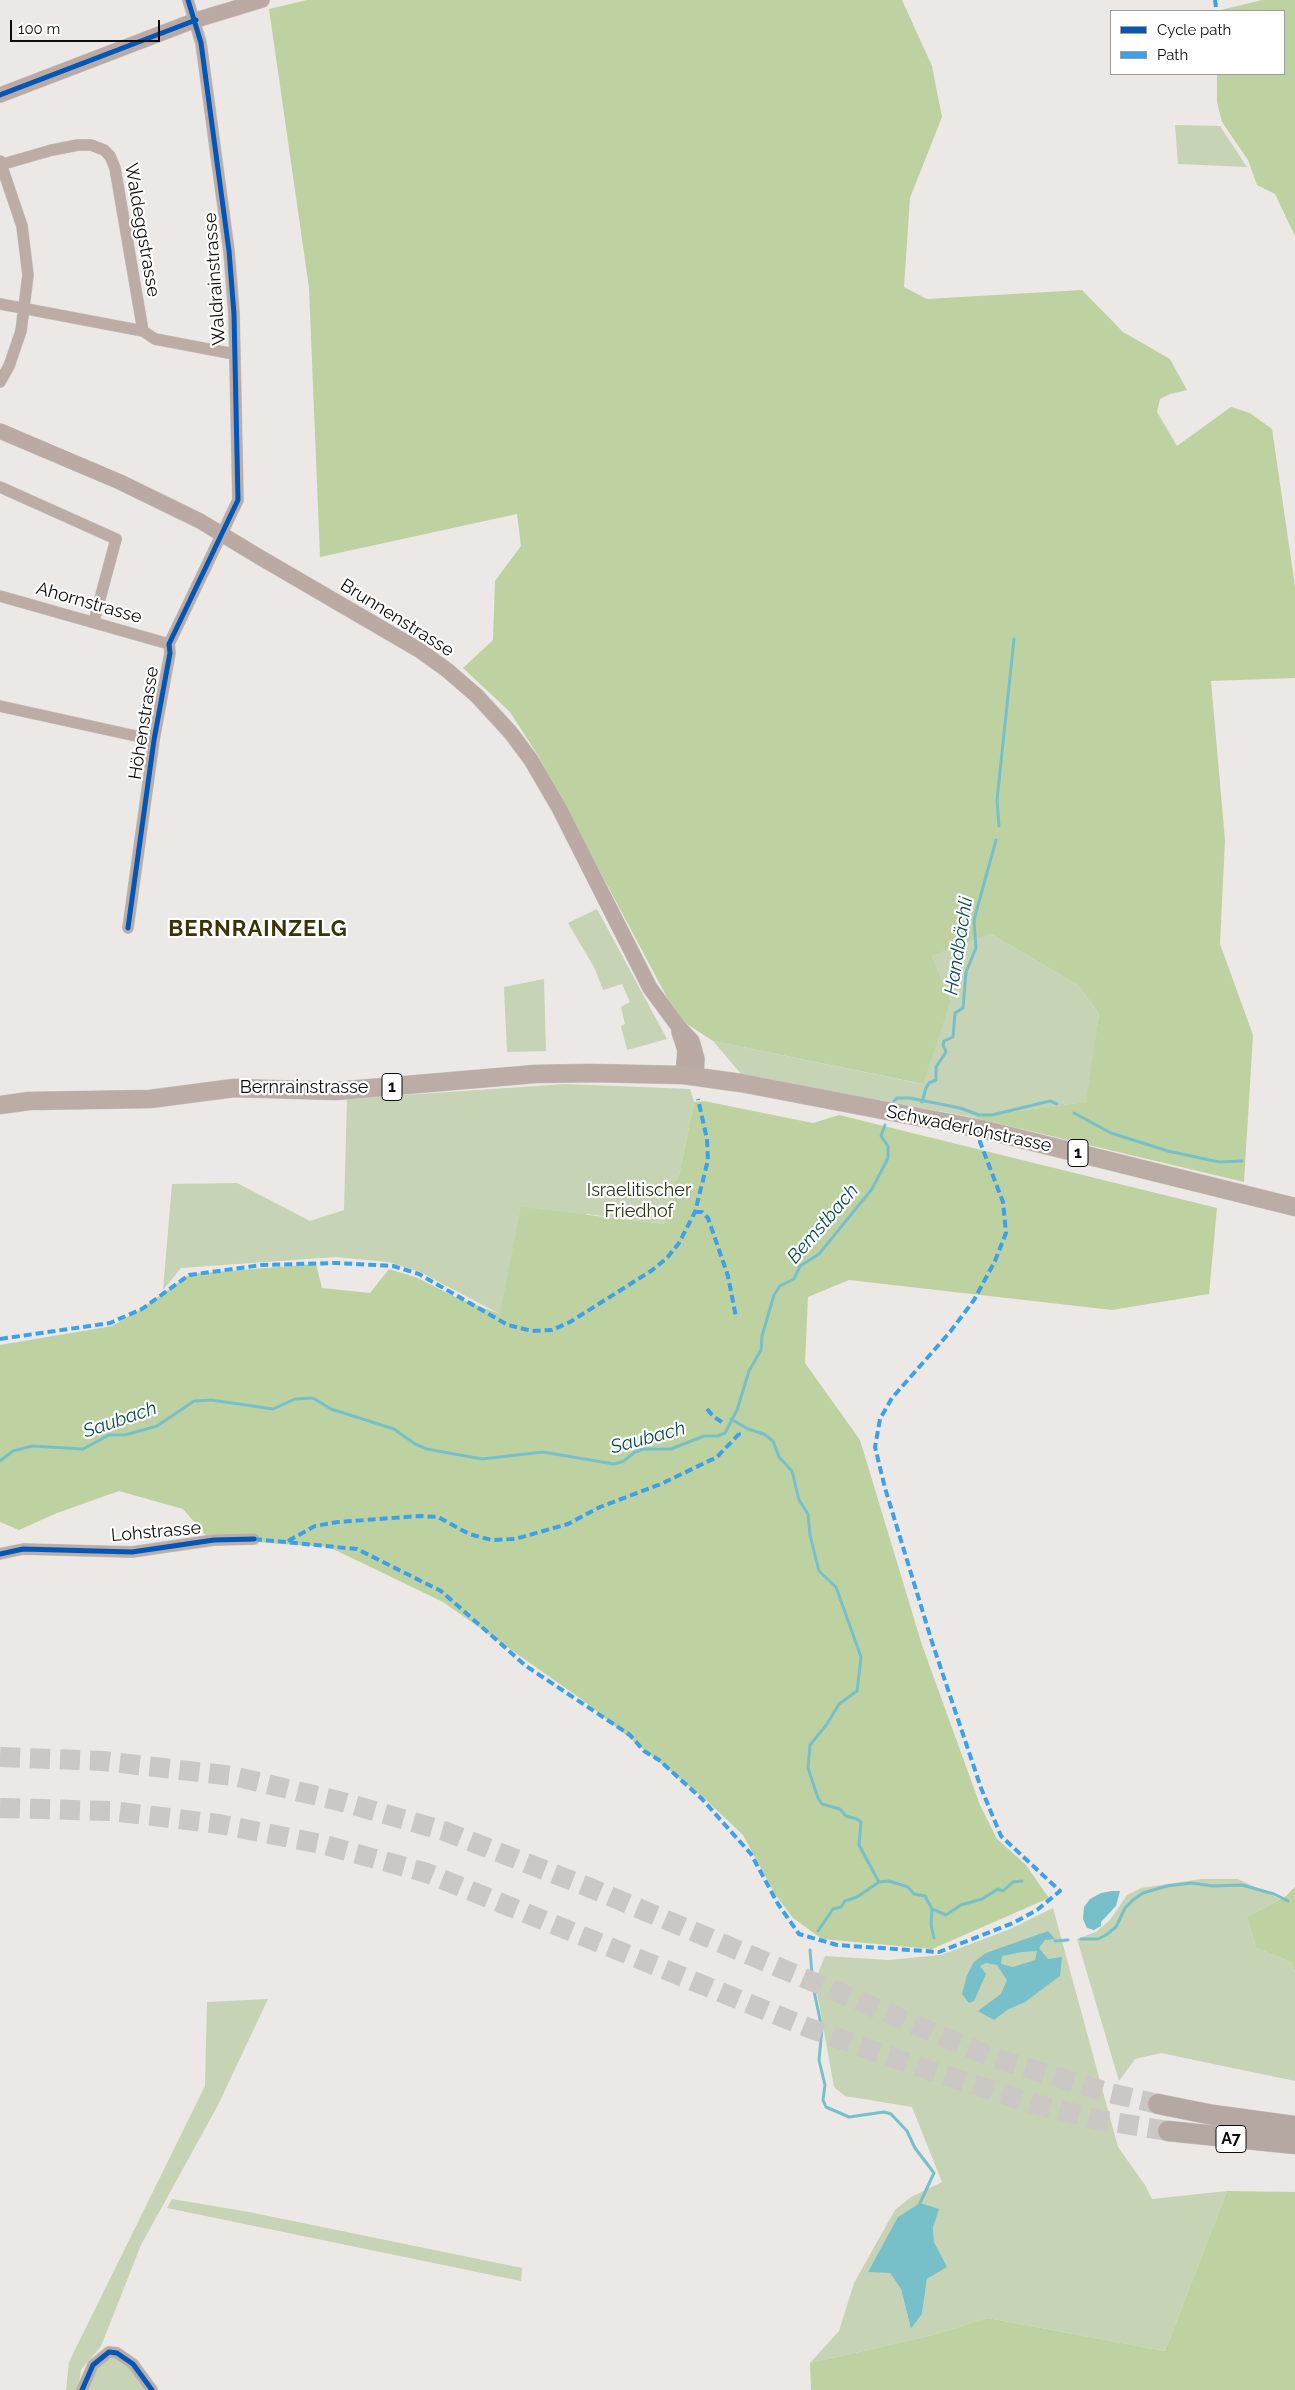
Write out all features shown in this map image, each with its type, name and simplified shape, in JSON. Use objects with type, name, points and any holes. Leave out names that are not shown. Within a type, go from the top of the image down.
[{"type":"highway","name":"A7","points":[[1158,2104],[1213,2115],[1295,2126]]},
{"type":"highway","name":"A7","points":[[1168,2131],[1295,2144]]},
{"type":"main road","points":[[0,95],[196,20],[262,0]]},
{"type":"main road","name":"Brunnenstrasse","points":[[0,431],[120,482],[200,521],[419,650],[447,670],[495,714],[532,760],[650,988],[678,1026],[690,1076]]},
{"type":"main road","name":"Bernrainstrasse","points":[[0,1105],[29,1101],[150,1099],[234,1088],[336,1091],[535,1074],[591,1073],[690,1076],[728,1081]]},
{"type":"main road","name":"Schwaderlohstrasse","points":[[728,1081],[981,1129],[1295,1207]]},
{"type":"street","name":"Waldrainstrasse","points":[[188,0],[196,20],[201,43],[229,251],[238,500],[222,534]]},
{"type":"street","name":"Waldeggstrasse","points":[[0,164],[52,150],[84,145],[97,146],[110,156],[115,168],[143,331]]},
{"type":"street","points":[[0,164],[19,214],[24,237],[28,275],[25,308],[15,350],[0,382]]},
{"type":"street","points":[[0,304],[143,331],[155,339],[234,354]]},
{"type":"street","points":[[0,487],[116,539],[94,621]]},
{"type":"street","name":"Höhenstrasse","points":[[128,928],[154,740],[170,653],[169,644],[222,534]]},
{"type":"street","name":"Ahornstrasse","points":[[0,596],[94,621],[169,644]]},
{"type":"street","points":[[0,706],[154,740]]},
{"type":"street","name":"Lohstrasse","points":[[0,1554],[23,1549],[132,1552],[214,1540],[254,1540]]},
{"type":"street","points":[[82,2390],[93,2365],[109,2352],[117,2353],[133,2364],[152,2390]]},
{"type":"green space","points":[[307,0],[902,0],[932,66],[942,117],[910,198],[904,287],[927,299],[1082,290],[1123,332],[1170,359],[1187,390],[1170,394],[1160,399],[1157,412],[1177,446],[1231,407],[1250,413],[1272,429],[1295,586],[1295,678],[1211,681],[1225,840],[1220,944],[1253,1035],[1244,1182],[971,1117],[1086,1102],[1099,1014],[1078,985],[991,934],[932,956],[951,1001],[923,1084],[713,1041],[678,1018],[539,757],[510,712],[463,668],[493,640],[495,581],[521,546],[517,514],[320,557],[309,288],[269,9]]},
{"type":"green space","points":[[1262,0],[1295,0],[1295,236],[1275,194],[1257,185],[1248,160],[1222,122],[1217,102],[1217,75],[1285,75],[1285,10],[1221,10]]},
{"type":"green space","points":[[1175,125],[1220,126],[1247,167],[1178,164]]},
{"type":"green space","points":[[597,909],[667,1039],[627,1050],[621,1026],[625,1024],[621,1007],[630,1002],[622,984],[603,990],[595,969],[568,923]]},
{"type":"green space","points":[[991,934],[1078,985],[1099,1014],[1087,1102],[971,1117],[742,1075],[713,1041],[922,1084],[951,1001],[932,956]]},
{"type":"green space","points":[[544,979],[546,1051],[507,1052],[504,987]]},
{"type":"green space","name":"Israelitischer Friedhof","points":[[565,1084],[690,1089],[694,1102],[679,1175],[672,1186],[665,1224],[587,1214],[500,1314],[420,1272],[388,1262],[335,1257],[181,1268],[163,1290],[172,1184],[237,1183],[310,1221],[344,1210],[347,1099]]},
{"type":"green space","points":[[704,1101],[813,1123],[839,1115],[1217,1208],[1209,1294],[1112,1310],[849,1280],[808,1297],[805,1363],[860,1440],[922,1645],[980,1805],[997,1839],[1026,1865],[1049,1898],[932,1949],[822,1939],[793,1918],[775,1894],[743,1835],[707,1801],[584,1701],[443,1602],[329,1547],[209,1539],[183,1509],[119,1491],[57,1513],[19,1530],[0,1522],[0,1345],[112,1326],[141,1309],[190,1274],[316,1264],[322,1288],[370,1293],[389,1269],[418,1278],[457,1298],[500,1314],[521,1207],[665,1224],[672,1186],[679,1175],[694,1102]]},
{"type":"green space","points":[[1201,1879],[1238,1879],[1280,1899],[1247,1917],[1256,1948],[1291,1962],[1295,1972],[1295,2081],[1161,2053],[1135,2059],[1119,2081],[1077,1939],[1096,1932],[1110,1920],[1127,1895],[1141,1888]]},
{"type":"green space","points":[[1295,1887],[1295,1972],[1291,1962],[1256,1948],[1247,1917],[1286,1896]]},
{"type":"green space","points":[[1053,1908],[1118,2147],[1145,2185],[1152,2199],[1227,2191],[1165,2351],[988,2318],[933,2335],[810,2363],[839,2331],[854,2283],[895,2210],[911,2197],[942,2182],[912,2107],[845,2096],[834,2087],[815,1981],[825,1956],[889,1960],[941,1955],[1008,1930]],"holes":[[[933,2227],[934,2242],[946,2267],[927,2279],[922,2314],[911,2329],[901,2289],[890,2273],[868,2271]]]},
{"type":"green space","points":[[268,1999],[218,2105],[141,2245],[101,2346],[81,2370],[78,2390],[66,2390],[69,2362],[205,2086],[207,2002]]},
{"type":"green space","points":[[1227,2191],[1295,2192],[1295,2390],[811,2390],[810,2363],[933,2335],[988,2318],[1165,2351]]},
{"type":"green space","points":[[172,2199],[249,2212],[522,2268],[521,2281],[167,2208]]},
{"type":"green space","points":[[118,2357],[131,2366],[148,2390],[87,2390],[92,2371],[108,2358]]},
{"type":"water","points":[[1120,1891],[1116,1906],[1101,1922],[1101,1926],[1094,1930],[1087,1928],[1083,1919],[1084,1907],[1090,1899],[1101,1893]]},
{"type":"water","points":[[1048,1931],[1055,1939],[1045,1940],[1039,1948],[1048,1959],[1062,1957],[1060,1976],[1025,2002],[1007,2010],[994,2020],[978,2011],[1001,1994],[1007,1980],[997,1965],[986,1963],[980,1966],[986,1974],[974,2001],[969,2003],[962,1994],[967,1975],[974,1962],[986,1953]],"holes":[[[1037,1951],[1035,1960],[1013,1967],[1001,1964],[1002,1956]]]},
{"type":"water","points":[[920,2203],[939,2209],[933,2227],[934,2242],[947,2267],[927,2279],[922,2314],[911,2329],[901,2289],[890,2273],[868,2272],[898,2217]]},
{"type":"waterway","name":"Handbächli","points":[[999,826],[997,800],[1014,639]]},
{"type":"waterway","name":"Handbächli","points":[[922,1102],[929,1083],[936,1080],[936,1067],[946,1052],[943,1045],[944,1041],[953,1037],[955,1013],[963,1008],[966,972],[976,948],[974,920],[996,840]]},
{"type":"waterway","name":"Bemstbach","points":[[894,1101],[897,1098],[910,1098],[960,1108],[979,1115],[992,1115],[1050,1101],[1057,1104]]},
{"type":"waterway","name":"Bemstbach","points":[[1074,1113],[1111,1133],[1168,1151],[1219,1162],[1242,1161]]},
{"type":"waterway","name":"Saubach","points":[[0,1461],[13,1451],[32,1446],[83,1449],[109,1435],[125,1435],[157,1426],[194,1401],[211,1400],[273,1409],[295,1399],[313,1398],[331,1409],[394,1429],[415,1444],[427,1449],[482,1459],[543,1452],[614,1464],[624,1461],[635,1452],[644,1449],[671,1449],[704,1436],[718,1436],[725,1433],[737,1410],[749,1371],[761,1350],[762,1336],[774,1295],[780,1286],[794,1279],[800,1266],[819,1254],[872,1189],[888,1158],[888,1146],[881,1136],[885,1125]]},
{"type":"waterway","name":"Saubach","points":[[731,1419],[748,1429],[764,1434],[773,1441],[779,1457],[792,1471],[799,1500],[808,1514],[810,1535],[819,1571],[836,1587],[861,1657],[857,1691],[839,1704],[827,1724],[810,1745],[808,1768],[818,1798],[822,1804],[840,1809],[846,1816],[861,1822],[859,1845],[879,1882],[857,1897],[845,1901],[841,1907],[833,1909],[818,1931]]},
{"type":"waterway","name":"Saubach","points":[[879,1882],[889,1881],[908,1887],[914,1894],[925,1896],[932,1909],[946,1915],[961,1905],[982,1899],[998,1889],[1003,1891],[1013,1882],[1022,1881]]},
{"type":"waterway","name":"Saubach","points":[[1081,1939],[1098,1939],[1106,1935],[1116,1927],[1125,1908],[1133,1900],[1143,1893],[1167,1886],[1191,1883],[1213,1886],[1242,1885],[1274,1894],[1288,1901]]},
{"type":"waterway","points":[[932,1909],[931,1925],[934,1938]]},
{"type":"waterway","points":[[1055,1941],[1068,1940]]},
{"type":"waterway","points":[[810,1950],[813,1986],[822,2029],[819,2060],[825,2085],[823,2100],[826,2107],[849,2117],[884,2112],[891,2114],[907,2131],[915,2148],[934,2173],[920,2203]]},
{"type":"tunnel","points":[[0,1757],[103,1761],[233,1776],[339,1801],[444,1831],[588,1887],[994,2058],[1110,2093],[1158,2104]]},
{"type":"tunnel","points":[[0,1808],[112,1811],[219,1824],[321,1844],[427,1873],[809,2028],[931,2071],[1035,2104],[1100,2120],[1168,2131]]},
{"type":"marked path","points":[[1215,0],[1216,7]]},
{"type":"marked path","points":[[0,1339],[110,1323],[142,1309],[189,1275],[262,1265],[336,1263],[393,1266],[419,1274],[508,1325],[532,1331],[552,1330],[570,1322],[651,1271],[667,1258],[679,1243],[695,1212],[708,1160],[707,1139],[698,1099]]},
{"type":"marked path","points":[[254,1539],[357,1549],[441,1591],[526,1666],[630,1735],[644,1751],[659,1760],[702,1799],[751,1854],[778,1904],[799,1934],[837,1945],[939,1952],[1013,1923],[1037,1910],[1060,1891],[1001,1836],[981,1788],[932,1642],[885,1488],[875,1447],[880,1419],[892,1398],[950,1332],[974,1300],[995,1261],[1006,1233],[1003,1202],[980,1142],[981,1129]]},
{"type":"marked path","points":[[695,1212],[702,1212],[708,1218],[728,1276],[736,1317]]},
{"type":"marked path","points":[[707,1409],[723,1423]]},
{"type":"marked path","points":[[288,1541],[315,1526],[338,1522],[420,1516],[438,1517],[469,1534],[492,1540],[515,1539],[568,1524],[600,1507],[661,1484],[717,1457],[739,1434],[736,1431]]},
{"type":"cycle path","points":[[128,928],[154,740],[170,653],[169,644],[238,500],[234,314],[229,251],[201,43],[188,0]]},
{"type":"cycle path","points":[[0,95],[196,20]]},
{"type":"cycle path","points":[[0,1554],[23,1549],[132,1552],[214,1540],[254,1539]]},
{"type":"cycle path","points":[[82,2390],[93,2365],[109,2352],[117,2353],[133,2364],[152,2390]]},
{"type":"district","name":"BERNRAINZELG","points":[[258,929]]}]
